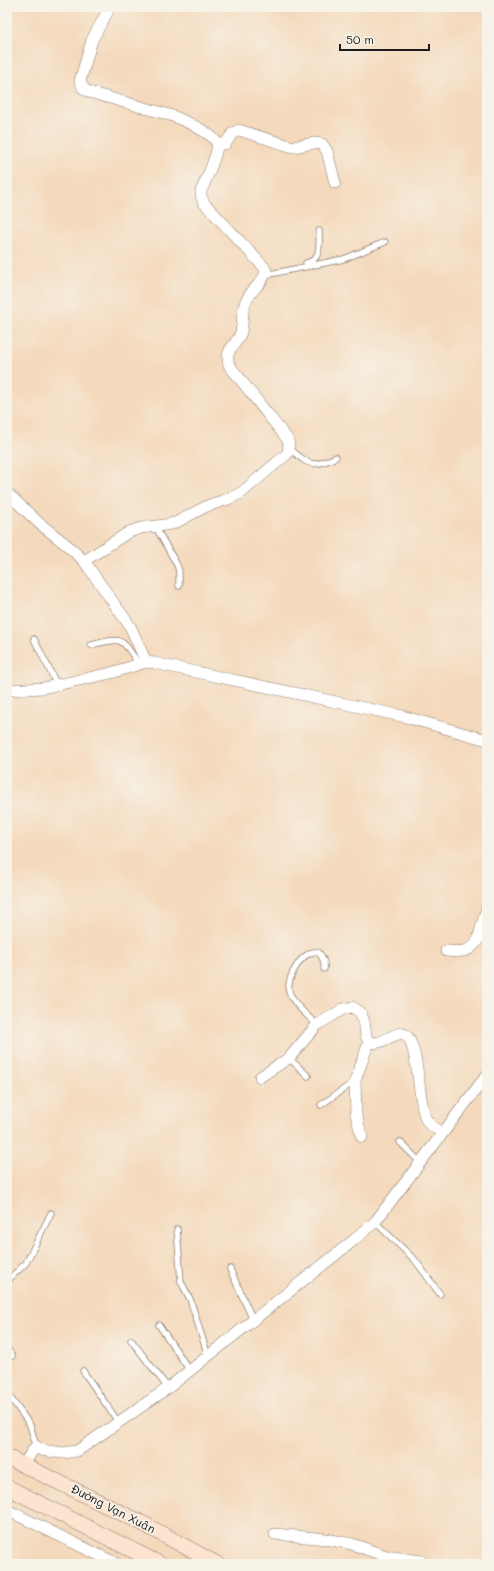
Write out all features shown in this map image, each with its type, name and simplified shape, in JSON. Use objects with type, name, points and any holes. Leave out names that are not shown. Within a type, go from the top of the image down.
[{"type":"main road","name":"Đường Vạn Xuân","points":[[7,1457],[142,1523],[217,1564]]},
{"type":"main road","points":[[7,1487],[160,1564]]},
{"type":"street","points":[[84,561],[129,532],[141,528],[175,523],[207,506],[241,493],[286,454],[289,448],[288,440],[229,365],[227,358],[229,350],[238,339],[241,331],[242,310],[247,298],[266,273],[264,267],[204,202],[201,196],[201,191],[216,152],[217,144],[214,138],[186,121],[89,92],[83,88],[80,81],[92,40],[110,7]]},
{"type":"street","points":[[217,144],[225,144],[233,133],[238,130],[293,147],[314,143],[322,144],[327,151],[335,183]]},
{"type":"street","points":[[7,493],[39,523],[84,561],[130,626],[142,663]]},
{"type":"street","points":[[7,690],[43,688],[142,663],[154,663],[402,716],[487,740]]},
{"type":"street","points":[[446,951],[461,952],[469,950],[475,945],[478,940],[487,907]]},
{"type":"street","points":[[260,1078],[289,1058],[317,1025],[343,1009],[352,1008],[360,1012],[364,1021],[366,1036],[369,1042],[355,1081],[356,1115],[362,1137]]},
{"type":"street","points":[[369,1042],[376,1044],[398,1034],[405,1034],[410,1039],[426,1120],[431,1126],[442,1132]]},
{"type":"street","points":[[24,1465],[36,1446],[41,1450],[63,1454],[77,1451],[119,1423],[190,1371],[375,1222],[442,1132],[487,1075]]},
{"type":"street","points":[[7,1510],[117,1564]]},
{"type":"street","points":[[275,1534],[326,1539],[346,1543],[386,1556],[420,1561],[425,1564]]},
{"type":"lane","points":[[266,273],[309,263],[313,260],[320,248],[319,231]]},
{"type":"lane","points":[[266,273],[344,259],[385,242]]},
{"type":"lane","points":[[289,448],[306,462],[312,464],[322,464],[336,457]]},
{"type":"lane","points":[[155,526],[177,565],[179,571],[179,586]]},
{"type":"lane","points":[[34,640],[57,685]]},
{"type":"lane","points":[[92,645],[111,640],[119,640],[142,663]]},
{"type":"lane","points":[[317,1025],[299,1007],[289,991],[289,982],[294,970],[301,960],[310,952],[318,952],[321,955],[324,960],[324,969]]},
{"type":"lane","points":[[289,1058],[308,1076]]},
{"type":"lane","points":[[322,1105],[355,1081]]},
{"type":"lane","points":[[400,1142],[420,1162]]},
{"type":"lane","points":[[7,1281],[26,1264],[51,1213]]},
{"type":"lane","points":[[375,1222],[415,1260],[440,1294]]},
{"type":"lane","points":[[177,1229],[181,1282],[190,1299],[208,1356]]},
{"type":"lane","points":[[230,1269],[254,1320]]},
{"type":"lane","points":[[159,1325],[190,1371]]},
{"type":"lane","points":[[131,1340],[168,1388]]},
{"type":"lane","points":[[7,1348],[12,1356]]},
{"type":"lane","points":[[83,1371],[119,1423]]},
{"type":"lane","points":[[7,1393],[30,1425],[36,1446]]}]
